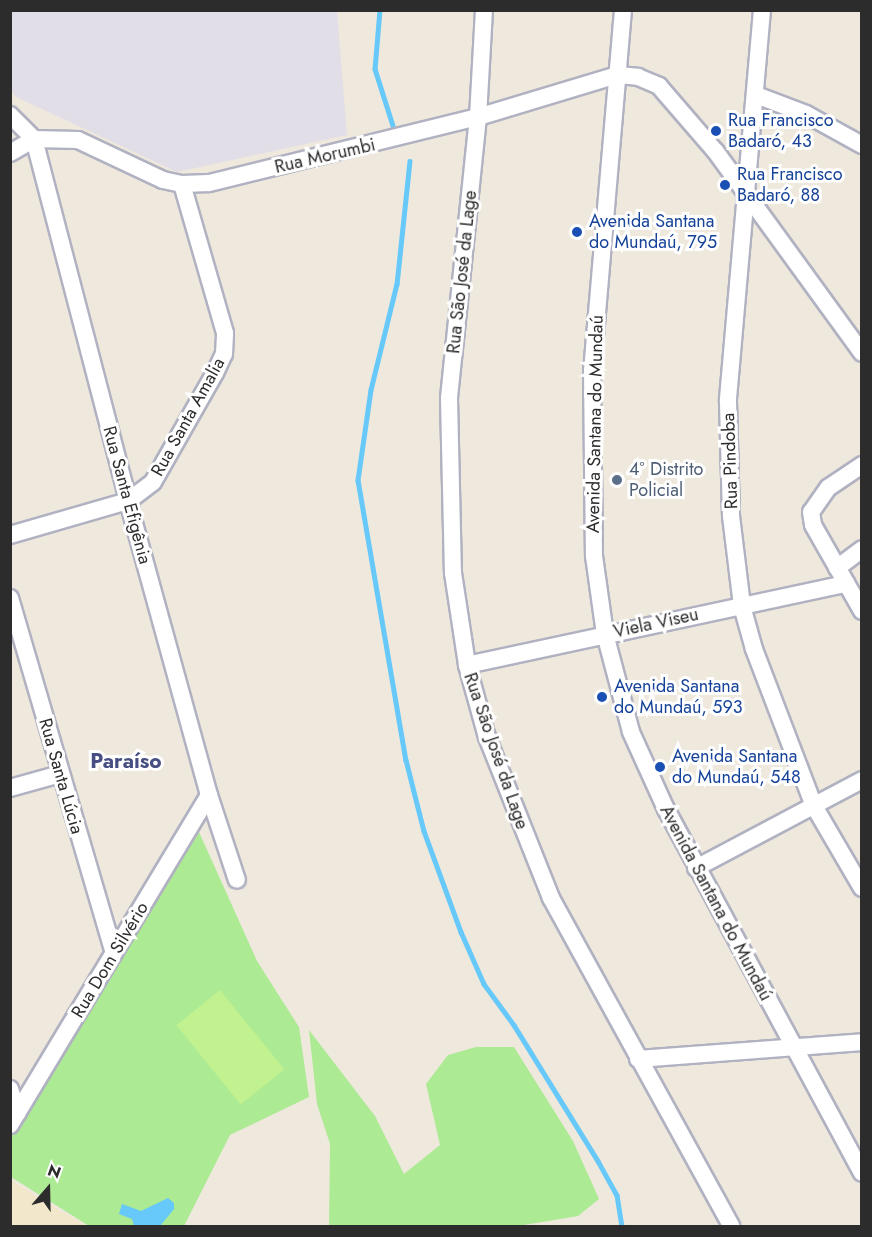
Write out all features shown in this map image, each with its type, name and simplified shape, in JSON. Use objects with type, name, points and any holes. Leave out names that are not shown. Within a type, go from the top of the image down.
[{"type":"street","name":"Rua São José da Lage","points":[[484,10],[478,117],[449,399],[453,573],[467,665],[488,737],[533,858],[572,940],[731,1227]]},
{"type":"street","name":"Avenida Santana do Mundaú","points":[[623,10],[592,381],[594,556],[605,634],[631,732],[696,868],[861,1173]]},
{"type":"street","name":"Rua Pindoba","points":[[762,10],[728,402],[731,516],[742,606],[784,736],[814,806],[861,888]]},
{"type":"street","name":"Rua Morumbi","points":[[34,139],[93,144],[163,180],[182,184],[209,183],[478,117],[617,75]]},
{"type":"street","points":[[617,75],[659,86],[747,192],[861,353]]},
{"type":"street","points":[[756,95],[806,114],[861,145]]},
{"type":"street","points":[[10,115],[34,139],[10,153]]},
{"type":"street","name":"Rua Santa Efigênia","points":[[34,139],[128,501],[209,795],[237,880]]},
{"type":"street","name":"Rua Santa Amalia","points":[[128,501],[153,482],[224,354],[225,333],[182,184]]},
{"type":"street","points":[[861,465],[828,488],[811,512],[813,525],[861,611]]},
{"type":"street","points":[[10,535],[128,501]]},
{"type":"street","points":[[837,568],[861,549]]},
{"type":"street","name":"Viela Viseu","points":[[467,665],[846,584]]},
{"type":"street","name":"Rua Santa Lúcia","points":[[10,598],[114,953]]},
{"type":"street","points":[[10,788],[60,774]]},
{"type":"street","points":[[696,868],[861,780]]},
{"type":"street","name":"Rua Dom Silvério","points":[[14,1119],[209,795]]},
{"type":"street","points":[[638,1059],[792,1045],[861,1042]]},
{"type":"street","points":[[10,1089],[14,1119]]},
{"type":"shaded area","points":[[11,10],[337,11],[347,135],[177,172],[16,97],[11,91]]},
{"type":"shaded area","points":[[11,1180],[42,1200],[87,1226],[11,1226]]},
{"type":"green space","points":[[199,832],[257,961],[299,1027],[309,1097],[230,1135],[184,1226],[89,1226],[11,1177],[10,1139],[126,952],[166,877]]},
{"type":"green space","points":[[220,990],[284,1069],[241,1105],[176,1025]]},
{"type":"green space","points":[[309,1030],[375,1116],[404,1174],[440,1145],[426,1084],[448,1055],[476,1047],[514,1047],[573,1141],[599,1199],[578,1216],[518,1226],[329,1226],[330,1144],[317,1104]]},
{"type":"water","points":[[168,1198],[174,1203],[174,1209],[160,1226],[134,1226],[132,1219],[119,1214],[122,1204],[141,1211]]},
{"type":"waterway","points":[[380,10],[375,69],[394,129]]},
{"type":"waterway","points":[[410,161],[397,284],[371,390],[358,480],[406,760],[424,831],[461,932],[484,984],[514,1025],[598,1161],[617,1195],[622,1226]]},
{"type":"place","name":"Rua Francisco Badaró, 43","points":[[716,131]]},
{"type":"place","name":"Rua Francisco Badaró, 88","points":[[725,185]]},
{"type":"place","name":"Avenida Santana do Mundaú, 795","points":[[577,232]]},
{"type":"place","name":"4º Distrito Policial","points":[[617,480]]},
{"type":"place","name":"Avenida Santana do Mundaú, 593","points":[[602,697]]},
{"type":"place","name":"Avenida Santana do Mundaú, 548","points":[[660,767]]},
{"type":"district","name":"Paraíso","points":[[126,761]]}]
